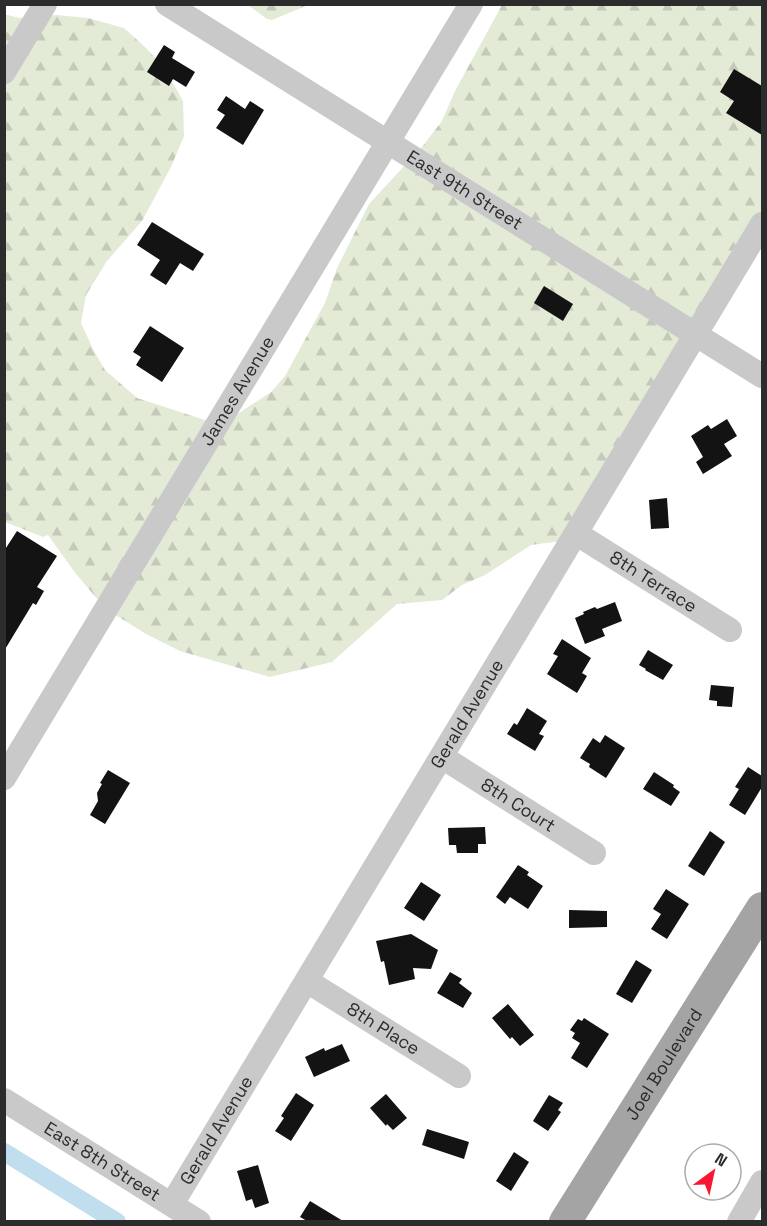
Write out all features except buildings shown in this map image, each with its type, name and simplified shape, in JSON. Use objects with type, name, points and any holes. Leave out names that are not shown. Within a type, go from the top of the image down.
[{"type":"main road","name":"Joel Boulevard","points":[[565,1221],[762,908]]},
{"type":"street","points":[[4,72],[45,4]]},
{"type":"street","name":"East 9th Street","points":[[167,4],[762,376]]},
{"type":"street","name":"James Avenue","points":[[4,778],[471,4]]},
{"type":"street","name":"Gerald Avenue","points":[[172,1204],[762,224]]},
{"type":"street","name":"8th Terrace","points":[[577,534],[729,630]]},
{"type":"street","name":"8th Court","points":[[442,757],[594,853]]},
{"type":"street","name":"8th Place","points":[[308,981],[459,1076]]},
{"type":"street","name":"East 8th Street","points":[[4,1100],[199,1221]]},
{"type":"street","points":[[739,1221],[762,1182]]},
{"type":"green space","points":[[248,5],[308,5],[272,20],[267,19]]},
{"type":"green space","points":[[502,5],[762,5],[762,229],[576,539],[531,545],[485,575],[462,585],[442,600],[397,604],[332,662],[270,677],[180,651],[146,634],[106,609],[76,574],[48,535],[43,537],[5,522],[4,14],[19,18],[57,15],[88,18],[124,28],[164,67],[183,101],[184,136],[171,167],[142,221],[107,261],[86,295],[81,323],[105,370],[137,398],[211,422],[236,415],[271,392],[285,376],[325,303],[337,268],[369,204],[422,147],[442,121],[455,91]]},
{"type":"waterway","points":[[4,1152],[117,1222]]}]
